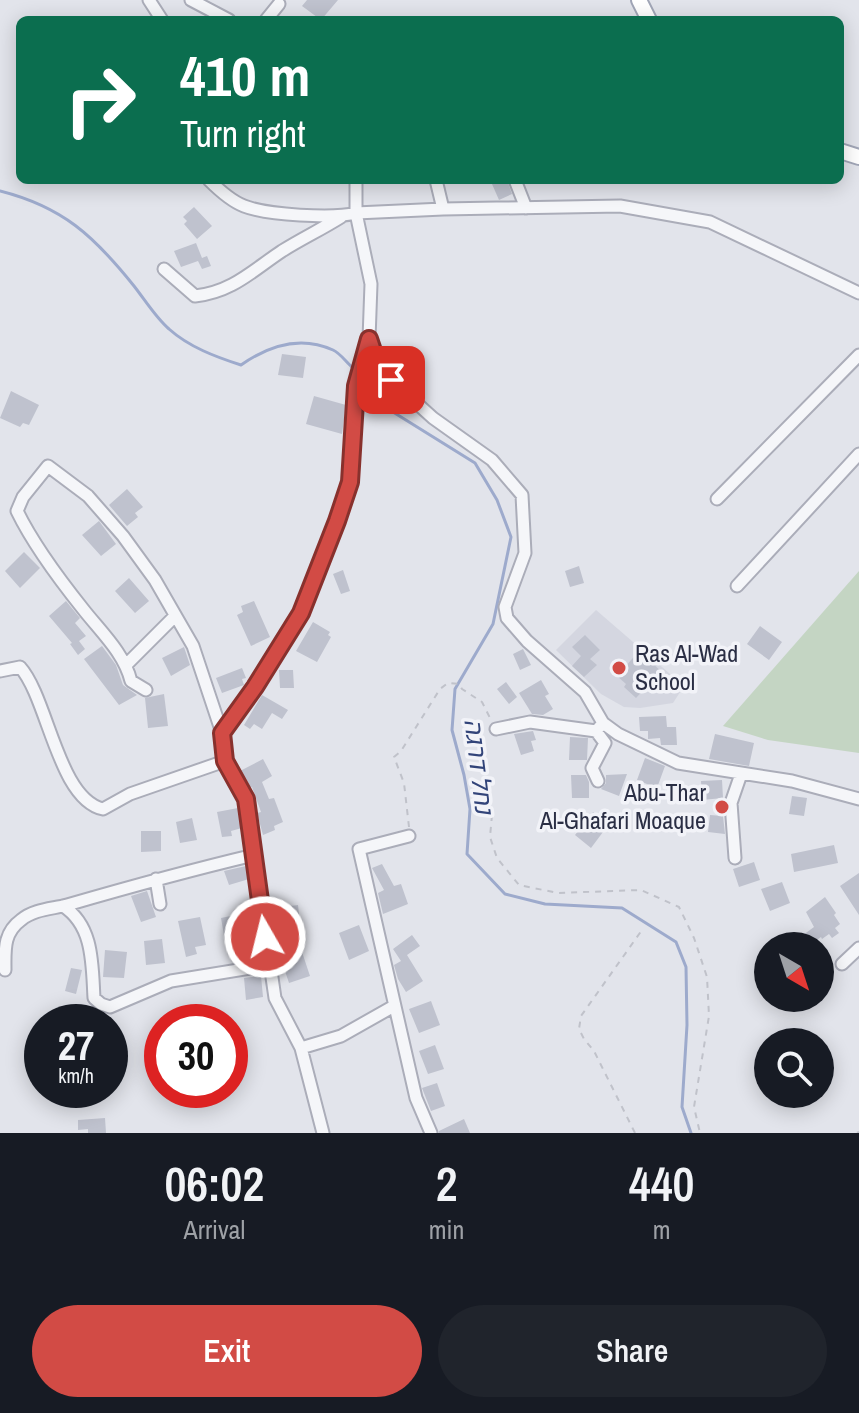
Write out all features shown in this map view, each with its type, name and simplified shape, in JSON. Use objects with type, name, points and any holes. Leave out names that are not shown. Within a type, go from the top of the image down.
[{"type":"street","points":[[191,0],[221,16]]},
{"type":"street","points":[[269,16],[279,4]]},
{"type":"street","points":[[214,184],[242,206],[265,212],[342,216],[443,209],[620,206],[710,222],[859,293]]},
{"type":"street","points":[[222,733],[301,613],[350,482],[356,386],[369,339],[371,284],[356,213],[356,184]]},
{"type":"street","points":[[437,184],[443,209]]},
{"type":"street","points":[[517,184],[526,208]]},
{"type":"street","points":[[164,269],[195,296],[216,294],[342,216]]},
{"type":"street","points":[[369,339],[376,360],[391,380],[433,418],[492,460],[522,495],[525,553],[505,607],[507,618],[585,692],[605,743],[592,768],[598,781]]},
{"type":"street","points":[[717,499],[859,355]]},
{"type":"street","points":[[737,586],[859,454]]},
{"type":"street","points":[[146,690],[131,681],[127,664],[62,580],[25,528],[17,511],[23,497],[48,466],[88,496],[123,536],[155,580],[193,646],[222,733],[225,761],[246,799],[275,998],[301,1048],[323,1133]]},
{"type":"street","points":[[127,664],[175,616]]},
{"type":"street","points":[[0,671],[20,667],[28,677],[54,745],[84,800],[93,806],[103,809],[130,794],[225,761]]},
{"type":"street","points":[[496,729],[530,722],[599,727],[678,763],[792,781],[859,799]]},
{"type":"street","points":[[735,858],[731,803],[741,774]]},
{"type":"street","points":[[409,836],[359,849],[416,1098],[431,1133]]},
{"type":"street","points":[[5,970],[5,940],[20,920],[50,907],[254,855]]},
{"type":"street","points":[[156,879],[160,904]]},
{"type":"street","points":[[63,906],[75,914],[91,946],[94,998],[110,1007],[171,981],[269,965]]},
{"type":"street","points":[[842,964],[859,948]]},
{"type":"street","points":[[301,1048],[341,1036],[394,1006]]},
{"type":"path","points":[[409,836],[404,783],[394,757],[401,751],[440,689],[448,683],[459,684],[482,702],[496,729]]},
{"type":"path","points":[[492,815],[490,837],[497,858],[519,885],[558,893],[641,890],[679,907],[694,938],[707,977],[709,1016],[694,1107],[700,1133]]},
{"type":"path","points":[[635,1133],[594,1051],[579,1029],[581,1016],[642,930]]},
{"type":"shaded area","name":"Ras Al-Wad School","points":[[596,610],[684,686],[673,703],[624,707],[601,694],[556,650]]},
{"type":"green space","points":[[859,571],[859,753],[768,740],[723,726]]},
{"type":"building","points":[[307,0],[338,0],[324,16],[316,16],[302,6]]},
{"type":"building","points":[[492,184],[508,184],[512,194],[499,200]]},
{"type":"building","points":[[194,207],[212,226],[197,239],[184,224],[187,221],[183,217]]},
{"type":"building","points":[[196,243],[202,258],[207,256],[211,266],[202,269],[198,261],[181,267],[174,251]]},
{"type":"building","points":[[282,354],[306,357],[303,378],[278,375]]},
{"type":"building","points":[[11,391],[39,405],[29,425],[23,423],[20,427],[0,418]]},
{"type":"building","points":[[314,396],[346,405],[342,434],[306,424]]},
{"type":"building","points":[[127,489],[143,507],[135,513],[138,517],[127,526],[109,505]]},
{"type":"building","points":[[99,521],[116,544],[101,556],[82,535]]},
{"type":"building","points":[[24,552],[40,568],[20,588],[5,571]]},
{"type":"building","points":[[579,566],[584,583],[570,587],[565,571]]},
{"type":"building","points":[[343,570],[350,591],[341,594],[333,574]]},
{"type":"building","points":[[129,578],[149,601],[135,613],[115,591]]},
{"type":"building","points":[[66,601],[80,618],[75,623],[86,636],[79,641],[85,649],[78,655],[49,616]]},
{"type":"building","points":[[254,601],[270,637],[251,646],[237,615],[243,612],[241,606]]},
{"type":"building","points":[[313,622],[330,632],[328,635],[331,637],[317,662],[296,651]]},
{"type":"building","points":[[760,626],[782,642],[769,660],[747,644]]},
{"type":"building","points":[[585,635],[600,650],[590,659],[597,665],[584,677],[572,666],[581,656],[572,647]]},
{"type":"building","points":[[102,646],[116,665],[123,685],[137,695],[119,705],[84,659]]},
{"type":"building","points":[[184,647],[190,665],[171,676],[162,658]]},
{"type":"building","points":[[523,649],[531,665],[520,670],[513,654]]},
{"type":"building","points":[[639,651],[674,683],[664,694],[651,682],[636,698],[617,676]]},
{"type":"building","points":[[242,668],[246,678],[242,679],[244,685],[222,693],[216,678]]},
{"type":"building","points":[[279,670],[293,670],[294,688],[280,688]]},
{"type":"building","points":[[541,680],[549,694],[545,696],[553,709],[543,715],[532,714],[519,693]]},
{"type":"building","points":[[506,682],[517,697],[509,704],[497,689]]},
{"type":"building","points":[[164,694],[168,726],[148,728],[145,698]]},
{"type":"building","points":[[262,695],[288,710],[282,719],[272,713],[262,729],[254,724],[250,729],[244,725]]},
{"type":"building","points":[[666,716],[667,727],[676,727],[677,745],[661,745],[660,738],[648,739],[648,731],[640,731],[639,717]]},
{"type":"building","points":[[533,731],[536,740],[531,741],[534,751],[521,755],[514,734]]},
{"type":"building","points":[[715,734],[754,743],[749,766],[709,759]]},
{"type":"building","points":[[570,737],[588,738],[587,760],[569,760]]},
{"type":"building","points":[[645,758],[665,766],[657,788],[637,780]]},
{"type":"building","points":[[263,759],[272,776],[262,782],[269,799],[274,798],[283,822],[263,835],[257,813],[261,812],[252,787],[240,771]]},
{"type":"building","points":[[627,774],[619,796],[601,789],[606,783],[606,775]]},
{"type":"building","points":[[571,775],[586,775],[589,798],[572,798]]},
{"type":"building","points":[[722,780],[723,798],[702,800],[701,781]]},
{"type":"building","points":[[792,796],[807,798],[804,816],[789,814]]},
{"type":"building","points":[[238,808],[242,828],[231,831],[232,836],[222,837],[217,812]]},
{"type":"building","points":[[593,812],[609,824],[591,848],[575,835],[589,817],[589,822]]},
{"type":"building","points":[[710,815],[723,816],[725,834],[708,832]]},
{"type":"building","points":[[192,818],[197,840],[180,843],[176,822]]},
{"type":"building","points":[[141,831],[161,831],[161,851],[141,852]]},
{"type":"building","points":[[834,845],[838,863],[794,872],[791,854]]},
{"type":"building","points":[[754,862],[760,880],[739,887],[733,869]]},
{"type":"building","points":[[382,864],[394,886],[401,884],[408,904],[383,914],[378,893],[384,890],[372,868]]},
{"type":"building","points":[[246,866],[249,879],[229,885],[224,871]]},
{"type":"building","points":[[859,873],[859,915],[840,886]]},
{"type":"building","points":[[782,882],[790,903],[770,911],[761,889]]},
{"type":"building","points":[[147,891],[156,917],[141,922],[131,896]]},
{"type":"building","points":[[825,897],[836,913],[834,915],[840,924],[835,928],[839,933],[834,937],[834,932],[807,932],[814,927],[806,912]]},
{"type":"building","points":[[298,905],[301,932],[279,935],[276,908]]},
{"type":"building","points":[[245,913],[250,936],[225,941],[221,918]]},
{"type":"building","points":[[200,917],[206,945],[195,947],[197,954],[186,957],[178,921]]},
{"type":"building","points":[[359,925],[369,951],[349,960],[339,933]]},
{"type":"building","points":[[412,935],[420,946],[407,955],[423,981],[406,992],[394,965],[401,961],[393,949]]},
{"type":"building","points":[[162,939],[165,963],[146,965],[144,941]]},
{"type":"building","points":[[105,950],[127,952],[124,978],[103,977]]},
{"type":"building","points":[[302,952],[310,976],[289,983],[281,959]]},
{"type":"building","points":[[71,968],[82,970],[76,994],[65,991]]},
{"type":"building","points":[[261,976],[263,997],[246,1000],[244,978]]},
{"type":"building","points":[[431,1001],[440,1025],[419,1033],[409,1009]]},
{"type":"building","points":[[435,1045],[444,1069],[428,1074],[419,1051]]},
{"type":"building","points":[[437,1083],[445,1106],[431,1111],[422,1088]]},
{"type":"building","points":[[105,1118],[106,1133],[78,1130],[78,1120]]},
{"type":"building","points":[[464,1119],[470,1133],[439,1133],[439,1131]]},
{"type":"waterway","name":"נחל דרגה","points":[[0,191],[42,206],[76,226],[105,252],[164,325],[194,346],[241,365],[273,348],[308,343],[336,351],[352,367]]},
{"type":"waterway","name":"נחל דרגה","points":[[363,374],[393,412],[475,463],[497,500],[511,537],[493,624],[455,689],[452,730],[470,809],[467,854],[505,894],[545,904],[622,908],[676,942],[686,967],[687,1025],[682,1107],[691,1133]]},
{"type":"place","name":"Ras Al-Wad School","points":[[619,668]]},
{"type":"place","name":"Abu-Thar Al-Ghafari Moaque","points":[[722,807]]},
{"type":"route","points":[[265,937],[246,799],[225,761],[222,733],[301,613],[337,521],[350,482],[356,386],[369,339],[376,360],[391,380]]}]
